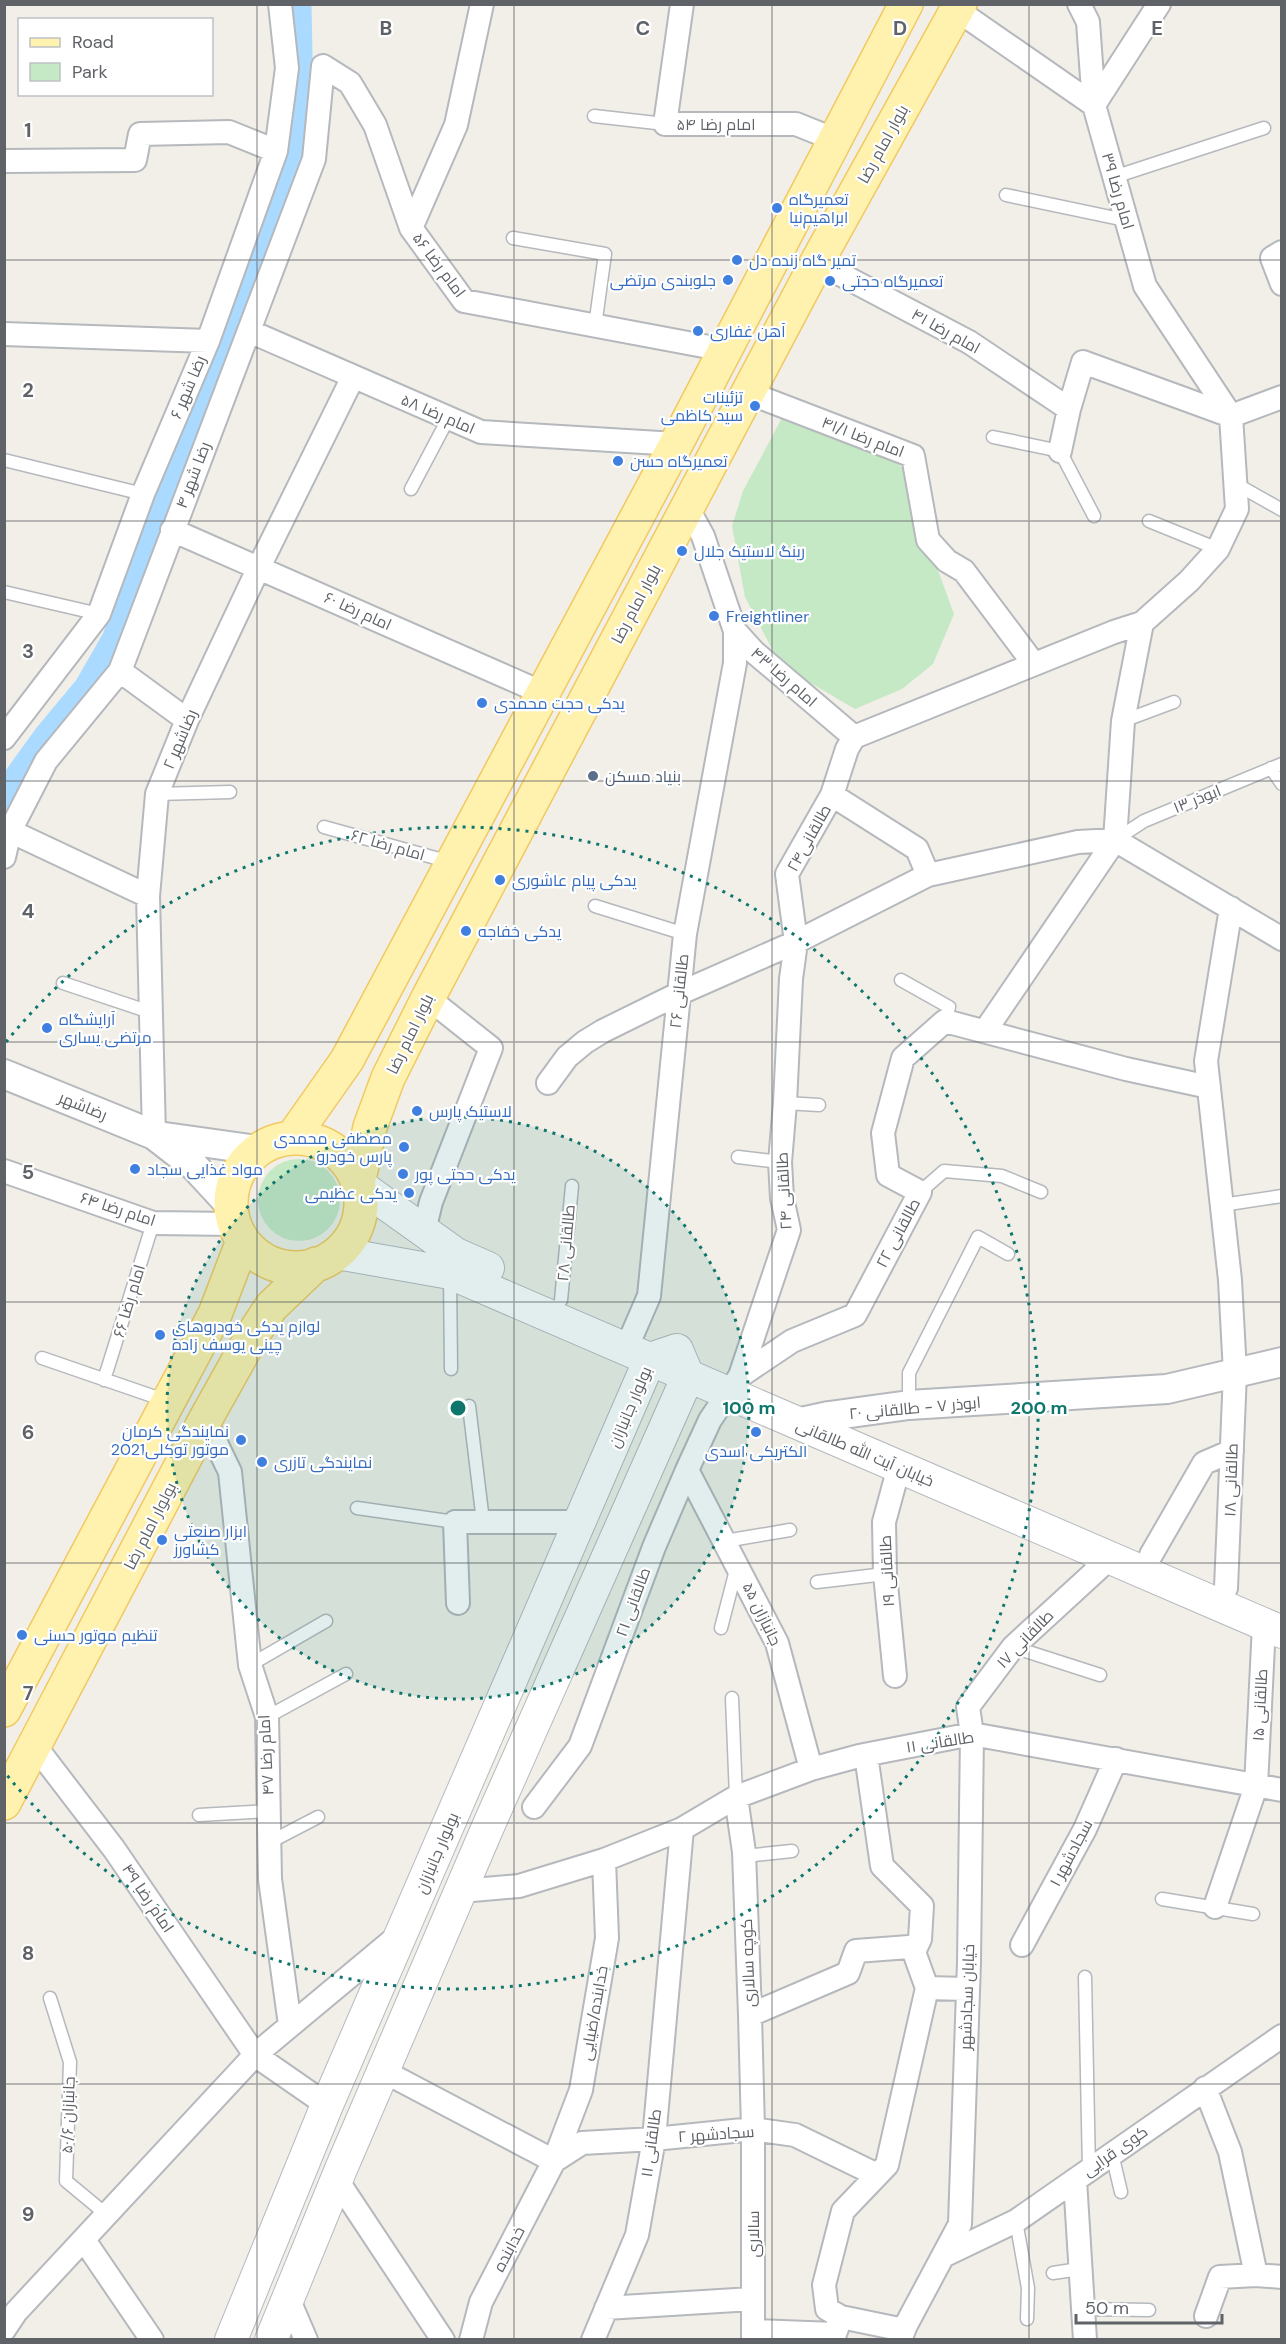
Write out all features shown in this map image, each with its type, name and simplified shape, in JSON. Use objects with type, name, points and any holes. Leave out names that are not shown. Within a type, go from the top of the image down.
[{"type":"main road","points":[[292,1138],[347,1060],[676,444],[906,4]]},
{"type":"main road","name":"بلوار امام رضا","points":[[358,1184],[370,1127],[388,1078],[428,998],[817,262],[958,7]]},
{"type":"main road","points":[[347,1060],[356,1074],[363,1078],[371,1081],[388,1078]]},
{"type":"main road","points":[[4,1710],[215,1314],[236,1224],[233,1185],[242,1166],[257,1150],[274,1142],[292,1138],[314,1140],[333,1150],[349,1164],[358,1184],[361,1199],[360,1214],[356,1229],[348,1242],[327,1259]]},
{"type":"main road","points":[[358,1184],[424,1231],[453,1264]]},
{"type":"main road","points":[[236,1224],[254,1253],[276,1264],[300,1267],[327,1259],[453,1264]]},
{"type":"main road","name":"بولوار امام رضا","points":[[4,1803],[205,1420],[252,1336],[271,1306],[327,1259]]},
{"type":"main road","name":"خیابان آیت الله طالقانی","points":[[453,1264],[655,1353],[829,1416],[1151,1555],[1226,1588],[1276,1623]]},
{"type":"main road","name":"خیابان آیت الله طالقانی","points":[[453,1264],[561,1300],[655,1353]]},
{"type":"main road","points":[[215,1314],[237,1322],[252,1336]]},
{"type":"main road","points":[[272,2340],[383,2071],[649,1467],[655,1353]]},
{"type":"main road","name":"بولوار جانبازان","points":[[231,2340],[327,2105],[655,1353]]},
{"type":"main road","name":"خیابان آیت الله طالقانی","points":[[733,1383],[797,1423],[1110,1558],[1276,1623]]},
{"type":"main road","points":[[612,1450],[649,1467]]},
{"type":"main road","points":[[273,2238],[307,2252]]},
{"type":"street","name":"رضا شهر ۶","points":[[5,737],[99,614],[143,494],[208,341],[276,151],[287,68],[280,4]]},
{"type":"street","points":[[411,228],[456,125],[482,4]]},
{"type":"street","points":[[665,124],[682,4]]},
{"type":"street","name":"امام رضا ۳۹","points":[[1079,4],[1088,22],[1094,105],[1145,286],[1231,416]]},
{"type":"street","points":[[958,7],[1094,105],[1159,4]]},
{"type":"street","name":"امام رضا ۵۶","points":[[323,66],[350,83],[375,125],[411,228],[464,301],[725,350]]},
{"type":"street","name":"رضا شهر ۴","points":[[4,857],[10,831],[46,761],[120,670],[314,159],[323,66]]},
{"type":"street","name":"امام رضا ۵۴","points":[[665,124],[796,123],[836,140]]},
{"type":"street","points":[[4,161],[135,160],[140,134],[228,132],[276,151]]},
{"type":"street","points":[[1281,252],[1272,258],[1281,284]]},
{"type":"street","name":"امام رضا ۴۱","points":[[817,262],[969,342],[1069,409]]},
{"type":"street","name":"امام رضا ۵۸","points":[[249,331],[481,432],[676,444]]},
{"type":"street","points":[[4,334],[208,341]]},
{"type":"street","points":[[1060,451],[1083,362],[1231,416],[1281,397]]},
{"type":"street","name":"رضاشهر ۲","points":[[157,1138],[150,1012],[148,896],[157,794],[187,720],[259,567],[353,377]]},
{"type":"street","name":"امام رضا ۴۱/۱","points":[[749,393],[913,456],[928,540],[947,561],[964,571],[1034,664]]},
{"type":"street","points":[[854,737],[1142,623],[1189,581],[1218,549],[1237,509],[1231,416]]},
{"type":"street","name":"امام رضا ۴۳","points":[[687,507],[703,536],[735,632],[754,652],[854,737]]},
{"type":"street","name":"امام رضا ۶۰","points":[[172,530],[543,693]]},
{"type":"street","points":[[985,1031],[1115,840],[1123,721],[1142,623]]},
{"type":"street","name":"طالقانی ۲۶","points":[[655,1353],[649,1296],[678,994],[685,934],[735,663],[735,632]]},
{"type":"street","points":[[120,670],[187,720]]},
{"type":"street","name":"طالقانی۲۴","points":[[796,942],[787,874],[832,795],[847,749],[854,737]]},
{"type":"street","points":[[832,795],[916,849],[928,875]]},
{"type":"street","points":[[10,831],[148,896]]},
{"type":"street","points":[[548,1083],[567,1057],[585,1042],[678,994],[796,942],[928,875],[1078,842],[1115,840],[1281,939]]},
{"type":"street","name":"طالقانی ۱۸","points":[[1226,1588],[1235,1373],[1230,1280],[1206,1061],[1231,908]]},
{"type":"street","name":"طالقانی ۲۴","points":[[733,1383],[789,1230],[782,1198],[780,1162],[791,979],[796,942]]},
{"type":"street","points":[[424,1231],[431,1202],[491,1048],[428,998]]},
{"type":"street","points":[[945,1021],[1126,1069],[1209,1087]]},
{"type":"street","name":"طالقانی ۲۲","points":[[733,1383],[792,1341],[855,1315],[920,1192],[888,1175],[883,1133],[903,1058],[945,1021]]},
{"type":"street","name":"رضاشهر","points":[[4,1074],[157,1138]]},
{"type":"street","points":[[157,1138],[257,1150]]},
{"type":"street","points":[[157,1138],[194,1166],[236,1224]]},
{"type":"street","name":"امام رضا ۶۴","points":[[4,1171],[153,1223],[236,1224]]},
{"type":"street","name":"ابوذر ۷ - طالقانی ۲۰","points":[[797,1423],[829,1416],[909,1405],[1167,1389],[1281,1362]]},
{"type":"street","name":"طالقانی ۲۱","points":[[534,1808],[580,1746],[654,1546],[710,1420],[733,1383]]},
{"type":"street","name":"امام رضا ۴۷","points":[[205,1420],[230,1472],[250,1665],[267,1717],[270,1879],[290,2025]]},
{"type":"street","points":[[1151,1555],[1204,1463],[1233,1451]]},
{"type":"street","name":"طالقانی ۱۹","points":[[895,1676],[885,1574],[884,1522],[899,1467]]},
{"type":"street","name":"جانبازان ۵۵","points":[[687,1470],[777,1642],[811,1769]]},
{"type":"street","points":[[458,1603],[454,1522],[580,1522]]},
{"type":"street","name":"طالقانی ۱۷","points":[[972,1734],[968,1707],[1013,1647],[1110,1558]]},
{"type":"street","name":"طالقانی ۱۵","points":[[1215,1907],[1256,1786],[1276,1623]]},
{"type":"street","name":"طالقانی ۱۱","points":[[461,1891],[519,1886],[604,1860],[682,1829],[736,1797],[811,1769],[866,1755],[972,1734],[1281,1790]]},
{"type":"street","name":"خیابان سجادشهر","points":[[902,2335],[960,2224],[972,1734]]},
{"type":"street","name":"امام رضا ۴۹","points":[[35,1746],[114,1849],[255,2055]]},
{"type":"street","points":[[866,1755],[882,1866],[922,1906],[920,1938],[914,1952]]},
{"type":"street","name":"سجادشهر ۱","points":[[1023,1945],[1085,1829],[1116,1759]]},
{"type":"street","name":"کوچه سالاری","points":[[736,1797],[744,1856],[753,2129]]},
{"type":"street","name":"طالقانی ۱۱","points":[[593,2340],[637,2235],[654,2139],[682,1829]]},
{"type":"street","name":"خدابنده/ضیایی","points":[[554,2161],[581,2090],[607,1938],[604,1860]]},
{"type":"street","points":[[4,2330],[16,2312],[255,2055],[402,1932]]},
{"type":"street","points":[[750,2015],[848,1972],[856,1951],[909,1947],[914,1952],[927,1988],[887,2165],[843,2211],[824,2285],[827,2309],[841,2317],[902,2335]]},
{"type":"street","points":[[927,1988],[967,1989]]},
{"type":"street","name":"کوی قرایی","points":[[943,2256],[1016,2221],[1281,2036]]},
{"type":"street","points":[[255,2055],[327,2105]]},
{"type":"street","points":[[383,2071],[554,2161]]},
{"type":"street","points":[[1205,2088],[1230,2152],[1256,2275]]},
{"type":"street","name":"سجادشهر ۲","points":[[554,2161],[582,2142],[654,2139],[753,2129],[795,2135],[877,2175]]},
{"type":"street","name":"سالاری","points":[[753,2129],[753,2335]]},
{"type":"street","name":"خدابنده","points":[[471,2340],[481,2302],[554,2161]]},
{"type":"street","points":[[1082,2175],[1079,2269],[1085,2340]]},
{"type":"street","points":[[337,2180],[443,2340]]},
{"type":"street","points":[[84,2240],[152,2340]]},
{"type":"street","points":[[1206,2316],[1220,2277],[1256,2275],[1281,2277]]},
{"type":"street","points":[[288,2298],[306,2340]]},
{"type":"street","points":[[606,2308],[752,2299]]},
{"type":"street","points":[[753,2335],[835,2334],[841,2317]]},
{"type":"lane","name":"امام رضا ۵۴","points":[[594,116],[665,124]]},
{"type":"lane","points":[[1114,177],[1264,128]]},
{"type":"lane","points":[[1006,195],[1125,220]]},
{"type":"lane","points":[[513,238],[605,254],[595,326]]},
{"type":"lane","points":[[411,489],[448,419]]},
{"type":"lane","points":[[993,437],[1060,451],[1094,516]]},
{"type":"lane","points":[[4,460],[143,494]]},
{"type":"lane","points":[[1236,484],[1281,510]]},
{"type":"lane","points":[[1149,521],[1218,549]]},
{"type":"lane","points":[[4,592],[99,614]]},
{"type":"lane","points":[[1123,721],[1174,702]]},
{"type":"lane","points":[[1276,766],[1281,784]]},
{"type":"lane","name":"ابوذر ۱۳","points":[[1115,840],[1144,821],[1276,766]]},
{"type":"lane","points":[[157,794],[230,792]]},
{"type":"lane","name":"امام رضا ۶۲","points":[[324,827],[452,863]]},
{"type":"lane","points":[[595,906],[685,934]]},
{"type":"lane","points":[[901,980],[949,1007],[945,1021]]},
{"type":"lane","points":[[63,983],[150,1012]]},
{"type":"lane","points":[[785,1102],[819,1105]]},
{"type":"lane","points":[[738,1156],[780,1162]]},
{"type":"lane","points":[[920,1192],[944,1171],[1002,1176],[1041,1192]]},
{"type":"lane","name":"طالقانی ۲۸","points":[[561,1300],[572,1186]]},
{"type":"lane","points":[[1222,1205],[1281,1196]]},
{"type":"lane","name":"امام رضا ۶۶","points":[[104,1380],[153,1223]]},
{"type":"lane","points":[[909,1405],[909,1373],[978,1237],[1008,1254]]},
{"type":"lane","points":[[451,1369],[453,1264]]},
{"type":"lane","points":[[42,1358],[168,1402]]},
{"type":"lane","points":[[469,1406],[483,1521]]},
{"type":"lane","points":[[357,1508],[454,1522]]},
{"type":"lane","points":[[725,1541],[790,1530]]},
{"type":"lane","points":[[721,1628],[737,1565]]},
{"type":"lane","points":[[817,1582],[885,1574]]},
{"type":"lane","points":[[250,1665],[326,1621]]},
{"type":"lane","points":[[1013,1647],[1100,1675]]},
{"type":"lane","points":[[267,1717],[346,1674]]},
{"type":"lane","points":[[732,1698],[736,1797]]},
{"type":"lane","points":[[198,1815],[269,1811]]},
{"type":"lane","points":[[270,1842],[318,1817]]},
{"type":"lane","points":[[744,1856],[792,1851]]},
{"type":"lane","points":[[1162,1899],[1253,1914]]},
{"type":"lane","points":[[1082,2175],[1085,1977]]},
{"type":"lane","name":"جانبازان ۵۰/۶","points":[[50,1998],[70,2062],[66,2181],[107,2215]]},
{"type":"lane","points":[[1112,2154],[1121,2192]]},
{"type":"lane","points":[[1016,2221],[1028,2288],[1027,2319]]},
{"type":"lane","points":[[1053,2273],[1079,2269]]},
{"type":"lane","points":[[1082,2309],[1149,2310]]},
{"type":"green space","points":[[783,416],[874,446],[908,472],[932,554],[954,614],[933,664],[902,689],[855,709],[809,682],[773,651],[745,597],[732,526],[743,491]]},
{"type":"green space","points":[[299,1159],[315,1162],[328,1171],[337,1184],[340,1200],[337,1216],[328,1229],[315,1238],[299,1241],[283,1238],[270,1229],[261,1216],[258,1200],[261,1184],[270,1171],[283,1162]]},
{"type":"waterway","points":[[4,799],[16,774],[45,734],[85,686],[113,637],[191,425],[230,347],[288,168],[303,107],[301,4]]},
{"type":"place","name":"تعمیرگاه ابراهیم‌نیا","points":[[777,208]]},
{"type":"place","name":"تمیر گاه زنده دل","points":[[737,260]]},
{"type":"place","name":"جلوبندی مرتضی","points":[[728,280]]},
{"type":"place","name":"تعمیرگاه حجتی","points":[[830,281]]},
{"type":"place","name":"آهن غفاری","points":[[698,331]]},
{"type":"place","name":"تزئینات سید کاظمی","points":[[755,406]]},
{"type":"place","name":"تعمیرگاه حسن","points":[[618,461]]},
{"type":"place","name":"رینگ لاستیک جلال","points":[[682,551]]},
{"type":"place","name":"Freightliner","points":[[714,616]]},
{"type":"place","name":"یدکی حجت محمدی","points":[[482,703]]},
{"type":"place","name":"بنیاد مسکن","points":[[593,776]]},
{"type":"place","name":"یدکی پیام عاشوری","points":[[500,880]]},
{"type":"place","name":"یدکی خفاجه","points":[[466,931]]},
{"type":"place","name":"آرایشگاه مرتضی یساری","points":[[47,1028]]},
{"type":"place","name":"لاستیک پارس","points":[[417,1111]]},
{"type":"place","name":"مصطفی محمدی پارس خودرو","points":[[404,1147]]},
{"type":"place","name":"مواد غذایی سجاد","points":[[135,1169]]},
{"type":"place","name":"یدکی حجتی پور","points":[[403,1174]]},
{"type":"place","name":"یدکی عظیمی","points":[[409,1193]]},
{"type":"place","name":"لوازم یدکی خودروهای چینی یوسف زاده","points":[[160,1335]]},
{"type":"place","name":"الکتریکی اسدی","points":[[756,1432]]},
{"type":"place","name":"نمایندگی کرمان موتور توکلی2021","points":[[241,1440]]},
{"type":"place","name":"نمایندگی تازری","points":[[262,1462]]},
{"type":"place","name":"ابزار صنعتی کشاورز","points":[[162,1540]]},
{"type":"place","name":"تنظیم موتور حسنی","points":[[22,1635]]}]
